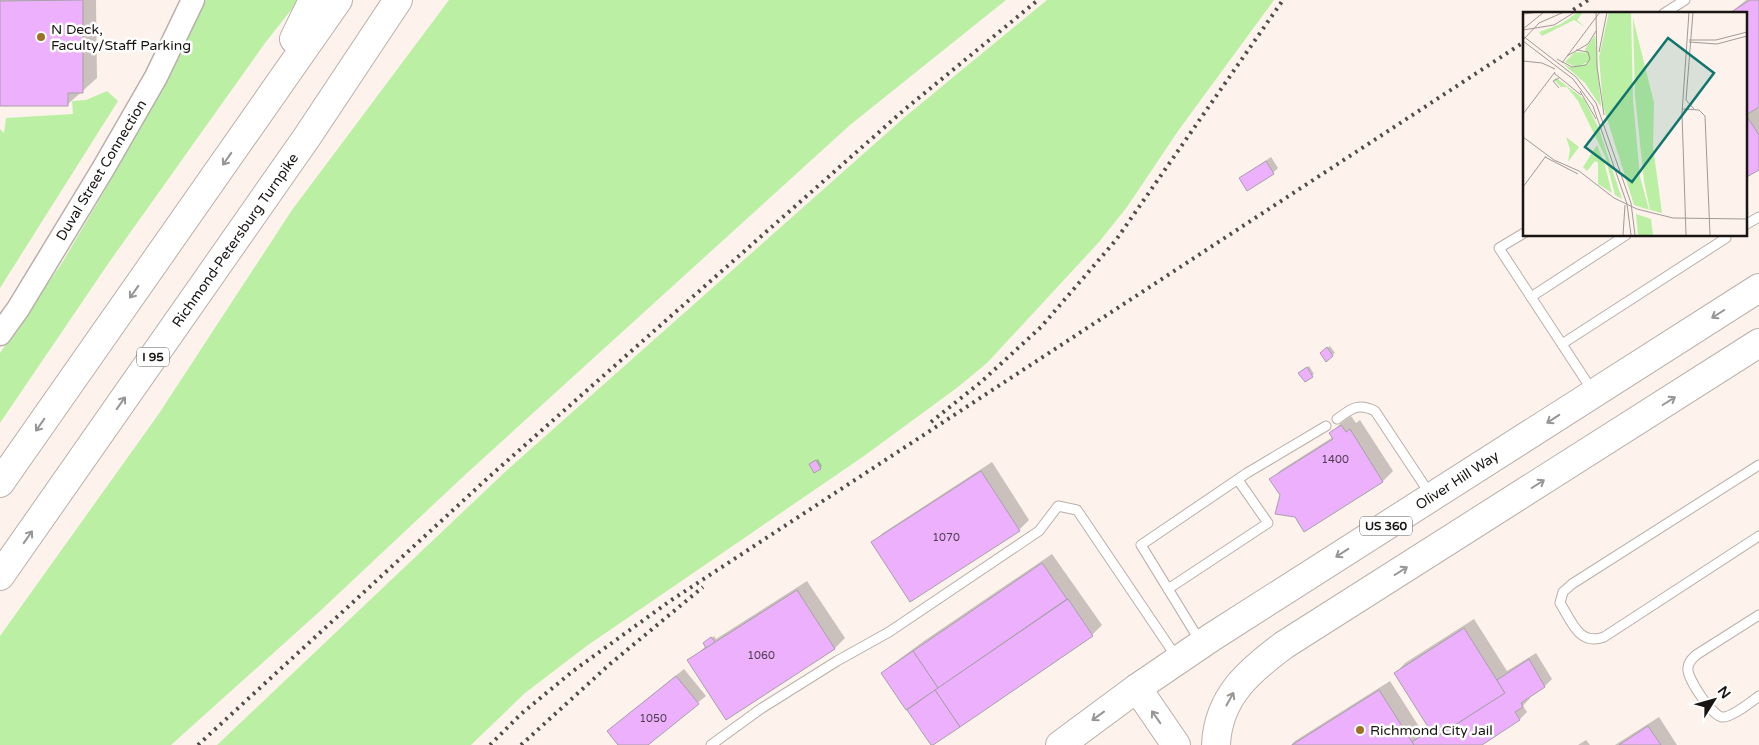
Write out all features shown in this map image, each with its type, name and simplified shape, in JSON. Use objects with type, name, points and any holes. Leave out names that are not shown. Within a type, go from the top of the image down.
[{"type":"main road","points":[[254,119],[313,0]]},
{"type":"main road","points":[[0,483],[338,0]]},
{"type":"main road","name":"Richmond-Petersburg Turnpike","points":[[0,576],[307,137],[398,0]]},
{"type":"main road","points":[[307,137],[419,0]]},
{"type":"main road","name":"Oliver Hill Way","points":[[1060,745],[1137,688],[1202,644],[1759,288]]},
{"type":"main road","points":[[1216,745],[1225,707],[1233,692],[1256,667],[1277,651],[1759,343]]},
{"type":"main road","points":[[1137,688],[1176,745]]},
{"type":"street","name":"Duval Street Connection","points":[[0,334],[18,309],[118,144],[156,77],[193,0]]},
{"type":"lane","points":[[1666,12],[1685,0]]},
{"type":"lane","points":[[1746,224],[1759,216]]},
{"type":"lane","points":[[1523,233],[1499,248],[1594,393]]},
{"type":"lane","points":[[1532,297],[1624,236]]},
{"type":"lane","points":[[1562,344],[1727,236]]},
{"type":"lane","points":[[1337,419],[1351,409],[1365,406],[1375,411],[1432,496]]},
{"type":"lane","points":[[1202,644],[1141,544],[1238,480],[1326,426]]},
{"type":"lane","points":[[1758,467],[1572,584],[1563,592],[1560,603],[1582,636],[1594,641],[1604,637],[1759,536]]},
{"type":"lane","points":[[1168,589],[1268,523],[1238,480]]},
{"type":"lane","points":[[711,745],[762,708],[837,661],[889,632],[1038,530],[1058,506],[1077,510],[1178,660]]},
{"type":"lane","points":[[1759,615],[1696,655],[1690,661],[1687,668],[1689,675],[1710,709],[1716,715],[1722,717],[1729,716],[1759,696]]},
{"type":"green space","points":[[206,0],[299,0],[265,43],[110,261],[0,423],[0,353],[62,263],[105,190],[160,91]]},
{"type":"green space","points":[[449,0],[1006,0],[850,125],[467,473],[319,612],[171,745],[0,745],[0,636],[158,415],[292,210]]},
{"type":"green space","points":[[1047,0],[1274,0],[1178,131],[1127,207],[1099,242],[987,363],[958,387],[864,456],[588,645],[525,693],[471,745],[217,745],[505,472],[906,116]]},
{"type":"green space","points":[[107,91],[118,101],[0,288],[0,129],[4,133],[6,118],[73,114],[72,101],[86,100]]},
{"type":"building","name":"N Deck, Faculty/Staff Parking","points":[[83,0],[83,93],[68,93],[68,106],[0,106],[0,1]]},
{"type":"building","points":[[1750,0],[1759,0],[1759,107],[1746,115],[1746,12],[1731,12]]},
{"type":"building","points":[[1746,115],[1759,135],[1759,170],[1746,177]]},
{"type":"building","points":[[1266,161],[1274,174],[1247,191],[1239,178]]},
{"type":"building","points":[[1327,347],[1333,356],[1326,362],[1320,353]]},
{"type":"building","points":[[1307,367],[1313,377],[1305,382],[1298,373]]},
{"type":"building","points":[[1341,425],[1346,432],[1350,429],[1383,482],[1304,532],[1295,517],[1275,514],[1280,495],[1269,479],[1333,439],[1329,433]]},
{"type":"building","points":[[816,460],[821,469],[814,473],[809,464]]},
{"type":"building","points":[[981,471],[1020,531],[910,602],[871,542]]},
{"type":"building","points":[[1042,563],[1067,599],[938,688],[913,651]]},
{"type":"building","points":[[797,590],[835,649],[726,720],[687,660]]},
{"type":"building","points":[[1068,599],[1093,636],[960,727],[935,690]]},
{"type":"building","points":[[1464,628],[1505,693],[1435,738],[1394,673]]},
{"type":"building","points":[[711,637],[715,642],[706,648],[703,643]]},
{"type":"building","points":[[913,651],[938,688],[906,710],[881,673]]},
{"type":"building","points":[[1529,659],[1545,687],[1521,703],[1523,707],[1515,712],[1520,720],[1482,745],[1414,745],[1412,742],[1430,730],[1435,738],[1505,693],[1497,680]]},
{"type":"building","points":[[676,676],[699,704],[648,745],[618,745],[607,731]]},
{"type":"building","points":[[935,690],[960,727],[931,745],[907,710]]},
{"type":"building","name":"Richmond City Jail","points":[[1379,690],[1414,745],[1292,745]]},
{"type":"building","points":[[1648,726],[1661,745],[1619,745]]},
{"type":"railway","points":[[198,745],[490,476],[904,110],[1038,0]]},
{"type":"railway","points":[[931,422],[981,382],[1041,327],[1116,240],[1283,0]]},
{"type":"railway","points":[[1570,12],[1588,0]]},
{"type":"railway","points":[[490,745],[521,714],[573,671],[670,601],[1523,43]]},
{"type":"railway","points":[[521,745],[610,664],[703,587]]},
{"type":"place","name":"N Deck, Faculty/Staff Parking","points":[[41,37]]},
{"type":"place","name":"Richmond City Jail","points":[[1360,730]]}]
